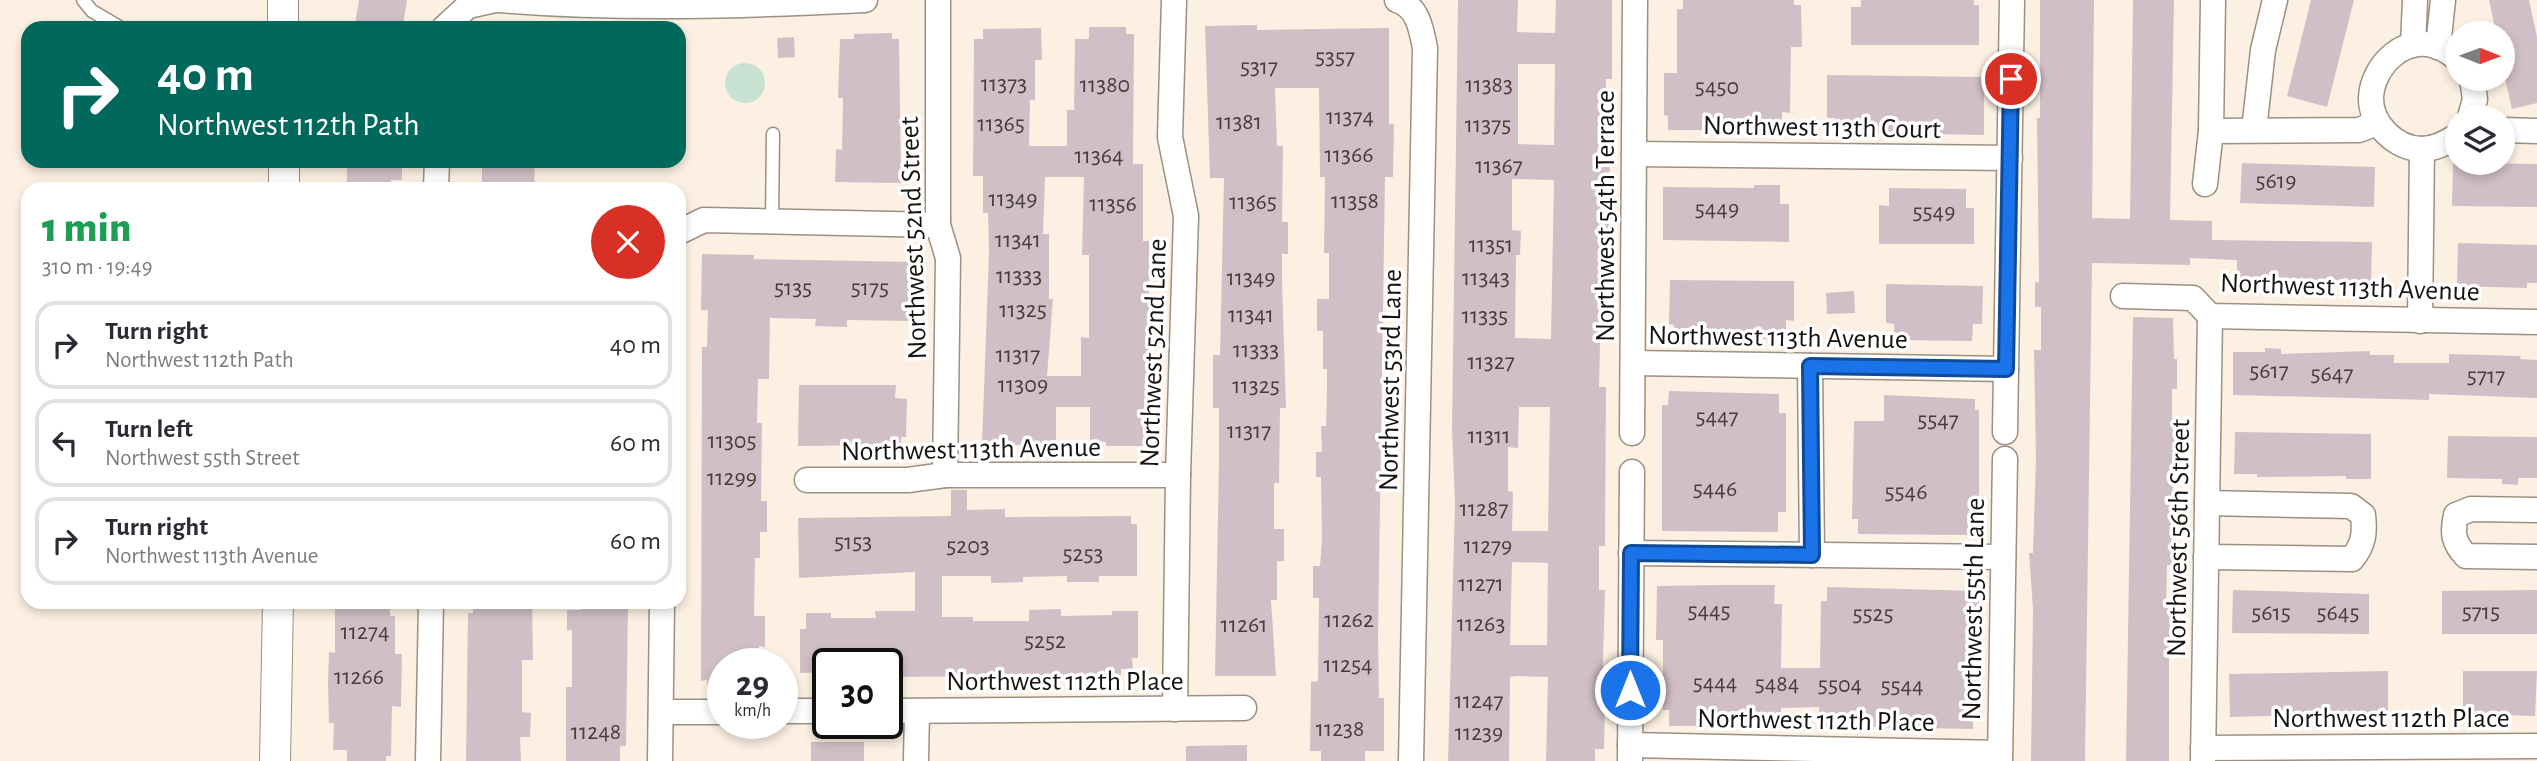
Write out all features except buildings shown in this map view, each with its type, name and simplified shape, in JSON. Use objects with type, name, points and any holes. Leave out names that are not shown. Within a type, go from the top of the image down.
[{"type":"street","points":[[283,0],[283,21]]},
{"type":"street","points":[[452,21],[468,6],[497,0],[588,7],[865,0]]},
{"type":"street","name":"Northwest 52nd Street","points":[[938,0],[938,225],[948,258],[944,475]]},
{"type":"street","name":"Northwest 52nd Lane","points":[[1174,0],[1170,137],[1186,216],[1178,475],[1175,709]]},
{"type":"street","name":"Northwest 54th Terrace","points":[[1632,433],[1635,0]]},
{"type":"street","points":[[2005,432],[2012,0]]},
{"type":"street","points":[[2206,184],[2211,131],[2213,0]]},
{"type":"street","points":[[2254,130],[2263,50],[2275,0]]},
{"type":"street","points":[[2415,0],[2436,50]]},
{"type":"street","points":[[2436,50],[2443,0]]},
{"type":"street","name":"Northwest 53rd Lane","points":[[1402,2],[1420,23],[1425,48],[1411,761]]},
{"type":"street","points":[[2436,50],[2391,55],[2376,75],[2371,99],[2377,122],[2389,136],[2404,146],[2422,149],[2445,143]]},
{"type":"street","points":[[2211,131],[2359,130],[2377,122]]},
{"type":"street","points":[[2515,130],[2537,131]]},
{"type":"street","points":[[2420,321],[2422,149]]},
{"type":"street","name":"Northwest 113th Court","points":[[1634,154],[2010,158]]},
{"type":"street","points":[[686,229],[704,220],[938,225]]},
{"type":"street","name":"Northwest 113th Avenue","points":[[2123,296],[2193,298],[2210,316],[2537,322]]},
{"type":"street","name":"Northwest 56th Street","points":[[2203,755],[2210,316]]},
{"type":"street","name":"Northwest 113th Avenue","points":[[1633,363],[2006,369]]},
{"type":"street","points":[[1810,366],[1812,555]]},
{"type":"street","name":"Northwest 55th Lane","points":[[2000,757],[2005,459]]},
{"type":"street","points":[[1630,753],[1632,472]]},
{"type":"street","name":"Northwest 113th Avenue","points":[[807,480],[908,480],[944,475],[1178,475]]},
{"type":"street","points":[[2206,557],[2352,559],[2361,548],[2365,534],[2363,514],[2351,506],[2207,503]]},
{"type":"street","points":[[2537,510],[2471,509],[2456,515],[2453,531],[2455,543],[2466,556],[2537,556]]},
{"type":"street","points":[[1631,553],[2003,557]]},
{"type":"street","points":[[275,761],[278,609]]},
{"type":"street","points":[[428,761],[430,609]]},
{"type":"street","points":[[660,761],[662,609]]},
{"type":"street","name":"Northwest 112th Place","points":[[903,710],[1244,708]]},
{"type":"street","points":[[916,761],[917,710]]},
{"type":"street","points":[[661,712],[707,712]]},
{"type":"street","name":"Northwest 112th Place","points":[[2203,755],[2411,754],[2537,746]]},
{"type":"street","name":"Northwest 112th Place","points":[[1630,753],[2000,757]]},
{"type":"lane","points":[[83,0],[92,11],[109,21]]},
{"type":"lane","points":[[772,222],[773,134]]},
{"type":"green space","points":[[745,63],[759,69],[765,83],[759,97],[745,103],[731,97],[725,83],[731,69]]},
{"type":"route","points":[[1630,690],[1631,553],[1812,555],[1810,366],[2006,369],[2011,79]]}]
